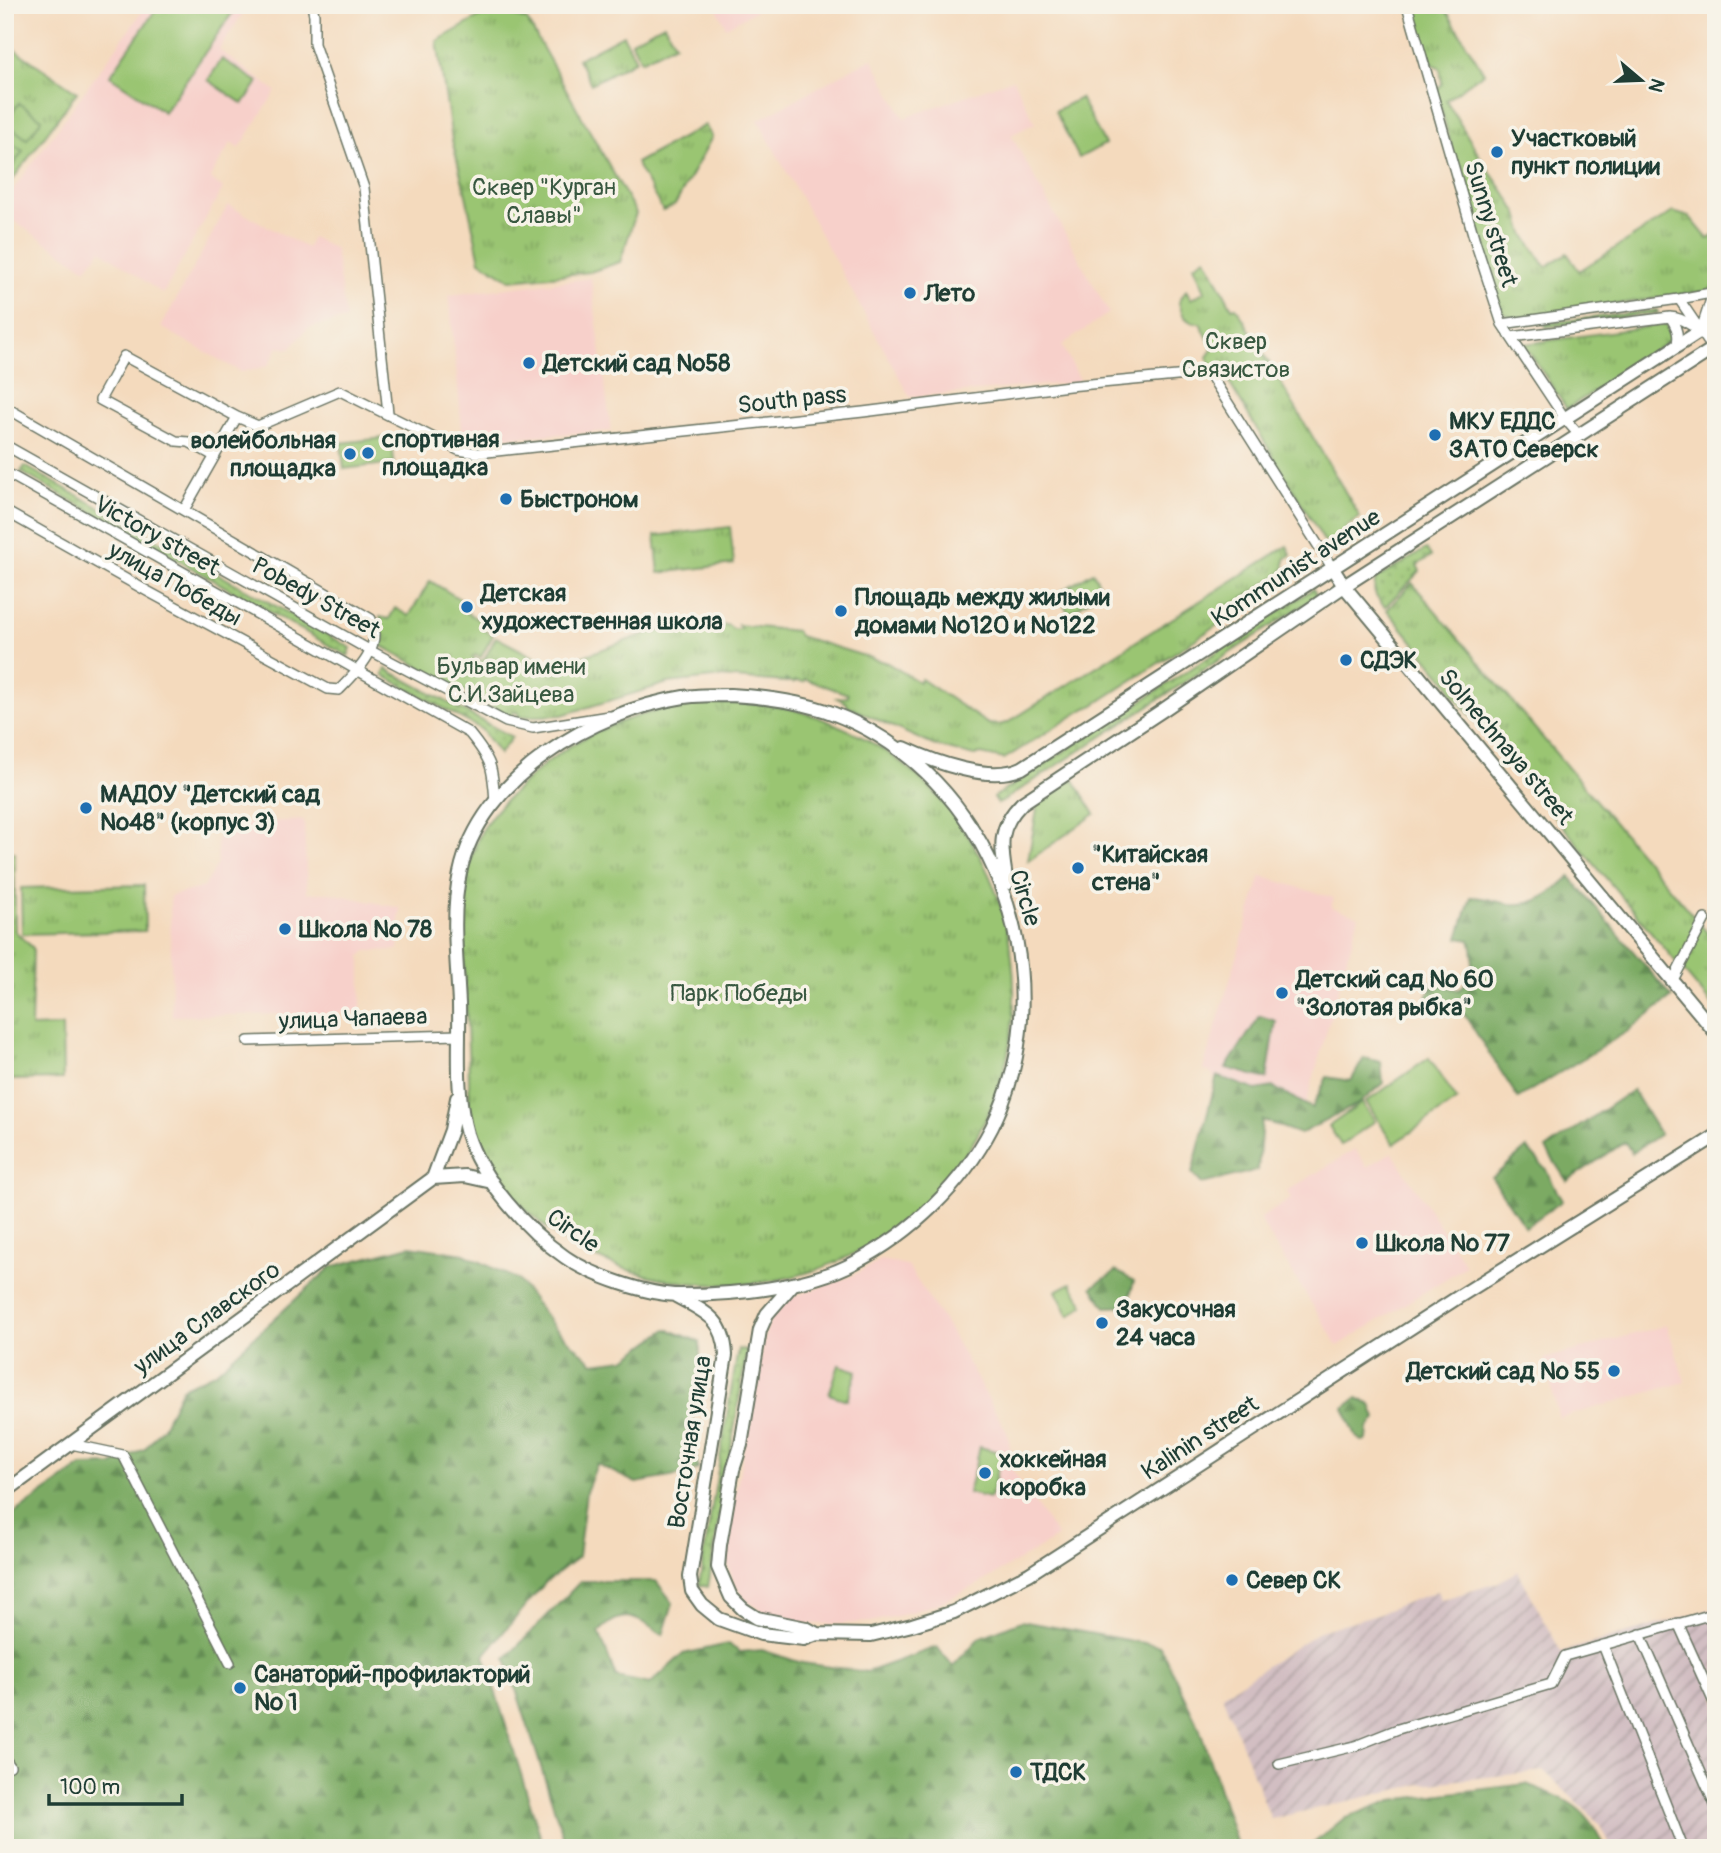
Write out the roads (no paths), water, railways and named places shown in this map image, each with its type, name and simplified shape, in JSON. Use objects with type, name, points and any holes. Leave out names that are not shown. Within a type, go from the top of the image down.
[{"type":"main road","name":"Kommunist avenue","points":[[881,737],[934,760],[957,766],[998,773],[1015,771],[1716,321]]},
{"type":"main road","name":"Kommunist avenue","points":[[1009,905],[1001,851],[1004,828],[1021,803],[1344,586],[1714,348]]},
{"type":"main road","name":"Solnechnaya street","points":[[1333,569],[1344,586],[1716,1032]]},
{"type":"main road","name":"Circle","points":[[731,695],[775,698],[831,713],[881,737],[925,771],[950,796],[981,841],[1009,905],[1018,952],[1020,1033],[1001,1104],[982,1144],[944,1195],[898,1237],[853,1264],[793,1284],[676,1295],[629,1285],[566,1258],[517,1216],[492,1182],[468,1137],[459,1087],[456,928],[459,874],[477,828],[517,779],[551,750],[624,713],[684,697],[731,695]]},
{"type":"main road","points":[[459,1087],[451,1130],[433,1178],[465,1176],[492,1182]]},
{"type":"main road","name":"Kalinin street","points":[[690,1577],[692,1591],[702,1605],[719,1619],[761,1633],[804,1639],[817,1634],[871,1635],[954,1612],[1029,1574],[1450,1302],[1716,1136]]},
{"type":"main road","name":"улица Славского","points":[[5,1492],[433,1178]]},
{"type":"main road","points":[[793,1284],[767,1314],[760,1330],[741,1445],[733,1470],[724,1520],[718,1567],[731,1597],[743,1609],[758,1618],[806,1628],[817,1634]]},
{"type":"main road","name":"Восточная улица","points":[[676,1295],[706,1312],[719,1324],[726,1346],[690,1577]]},
{"type":"street","points":[[312,5],[314,44],[364,188],[388,414]]},
{"type":"street","name":"Sunny street","points":[[1407,5],[1475,241],[1502,324],[1579,435]]},
{"type":"street","points":[[1502,324],[1714,292],[1702,330]]},
{"type":"street","points":[[1679,299],[1714,348]]},
{"type":"street","points":[[1511,337],[1670,317],[1676,317],[1692,328],[1702,330]]},
{"type":"street","points":[[1670,317],[1675,323],[1679,338],[1676,348]]},
{"type":"street","points":[[184,510],[237,417],[124,356],[100,400],[176,441],[189,442],[214,456]]},
{"type":"street","name":"South pass","points":[[237,417],[258,426],[340,391],[462,452],[478,453],[863,412],[1069,386],[1209,373]]},
{"type":"street","name":"Solnechnaya street","points":[[1209,373],[1333,569]]},
{"type":"street","points":[[5,407],[371,619],[375,629],[374,643],[359,670],[469,733],[487,755],[494,776],[495,803]]},
{"type":"street","name":"Pobedy Street","points":[[5,445],[370,651],[506,722],[533,728],[624,713]]},
{"type":"street","name":"Pobedy Street","points":[[5,472],[359,670]]},
{"type":"street","name":"улица Победы","points":[[5,511],[147,592],[328,689],[339,690],[359,670]]},
{"type":"street","points":[[1674,980],[1705,919]]},
{"type":"street","name":"улица Чапаева","points":[[248,1041],[460,1035]]},
{"type":"street","points":[[71,1444],[123,1455],[230,1663]]},
{"type":"street","points":[[1279,1764],[1355,1746],[1398,1729],[1550,1684],[1565,1656],[1716,1612]]},
{"type":"street","points":[[1678,1623],[1716,1707]]},
{"type":"street","points":[[1640,1634],[1716,1807]]},
{"type":"street","points":[[1603,1645],[1683,1848]]},
{"type":"place","name":"Участковый пункт полиции","points":[[1497,152]]},
{"type":"place","name":"Лето","points":[[910,293]]},
{"type":"place","name":"Детский сад №58","points":[[529,363]]},
{"type":"place","name":"МКУ ЕДДС ЗАТО Северск","points":[[1435,435]]},
{"type":"place","name":"спортивная площадка","points":[[368,453]]},
{"type":"place","name":"волейбольная площадка","points":[[350,454]]},
{"type":"place","name":"Быстроном","points":[[506,499]]},
{"type":"place","name":"Детская художественная школа","points":[[467,607]]},
{"type":"place","name":"Площадь между жилыми домами №120 и №122","points":[[841,611]]},
{"type":"place","name":"СДЭК","points":[[1346,660]]},
{"type":"place","name":"МАДОУ \"Детский сад №48\" (корпус 3)","points":[[86,808]]},
{"type":"place","name":"\"Китайская стена\"","points":[[1078,868]]},
{"type":"place","name":"Школа № 78","points":[[285,929]]},
{"type":"place","name":"Детский сад № 60 \"Золотая рыбка\"","points":[[1282,993]]},
{"type":"place","name":"Школа № 77","points":[[1362,1243]]},
{"type":"place","name":"Закусочная 24 часа","points":[[1102,1323]]},
{"type":"place","name":"Детский сад № 55","points":[[1614,1371]]},
{"type":"place","name":"хоккейная коробка","points":[[985,1473]]},
{"type":"place","name":"Север СК","points":[[1232,1580]]},
{"type":"place","name":"Санаторий-профилакторий № 1","points":[[240,1688]]},
{"type":"place","name":"ТДСК","points":[[1016,1772]]},
{"type":"park label","name":"Сквер \"Курган Славы\"","points":[[544,201]]},
{"type":"park label","name":"Сквер Связистов","points":[[1236,355]]},
{"type":"park label","name":"Бульвар имени С.И.Зайцева","points":[[511,680]]},
{"type":"park label","name":"Парк Победы","points":[[739,993]]}]
